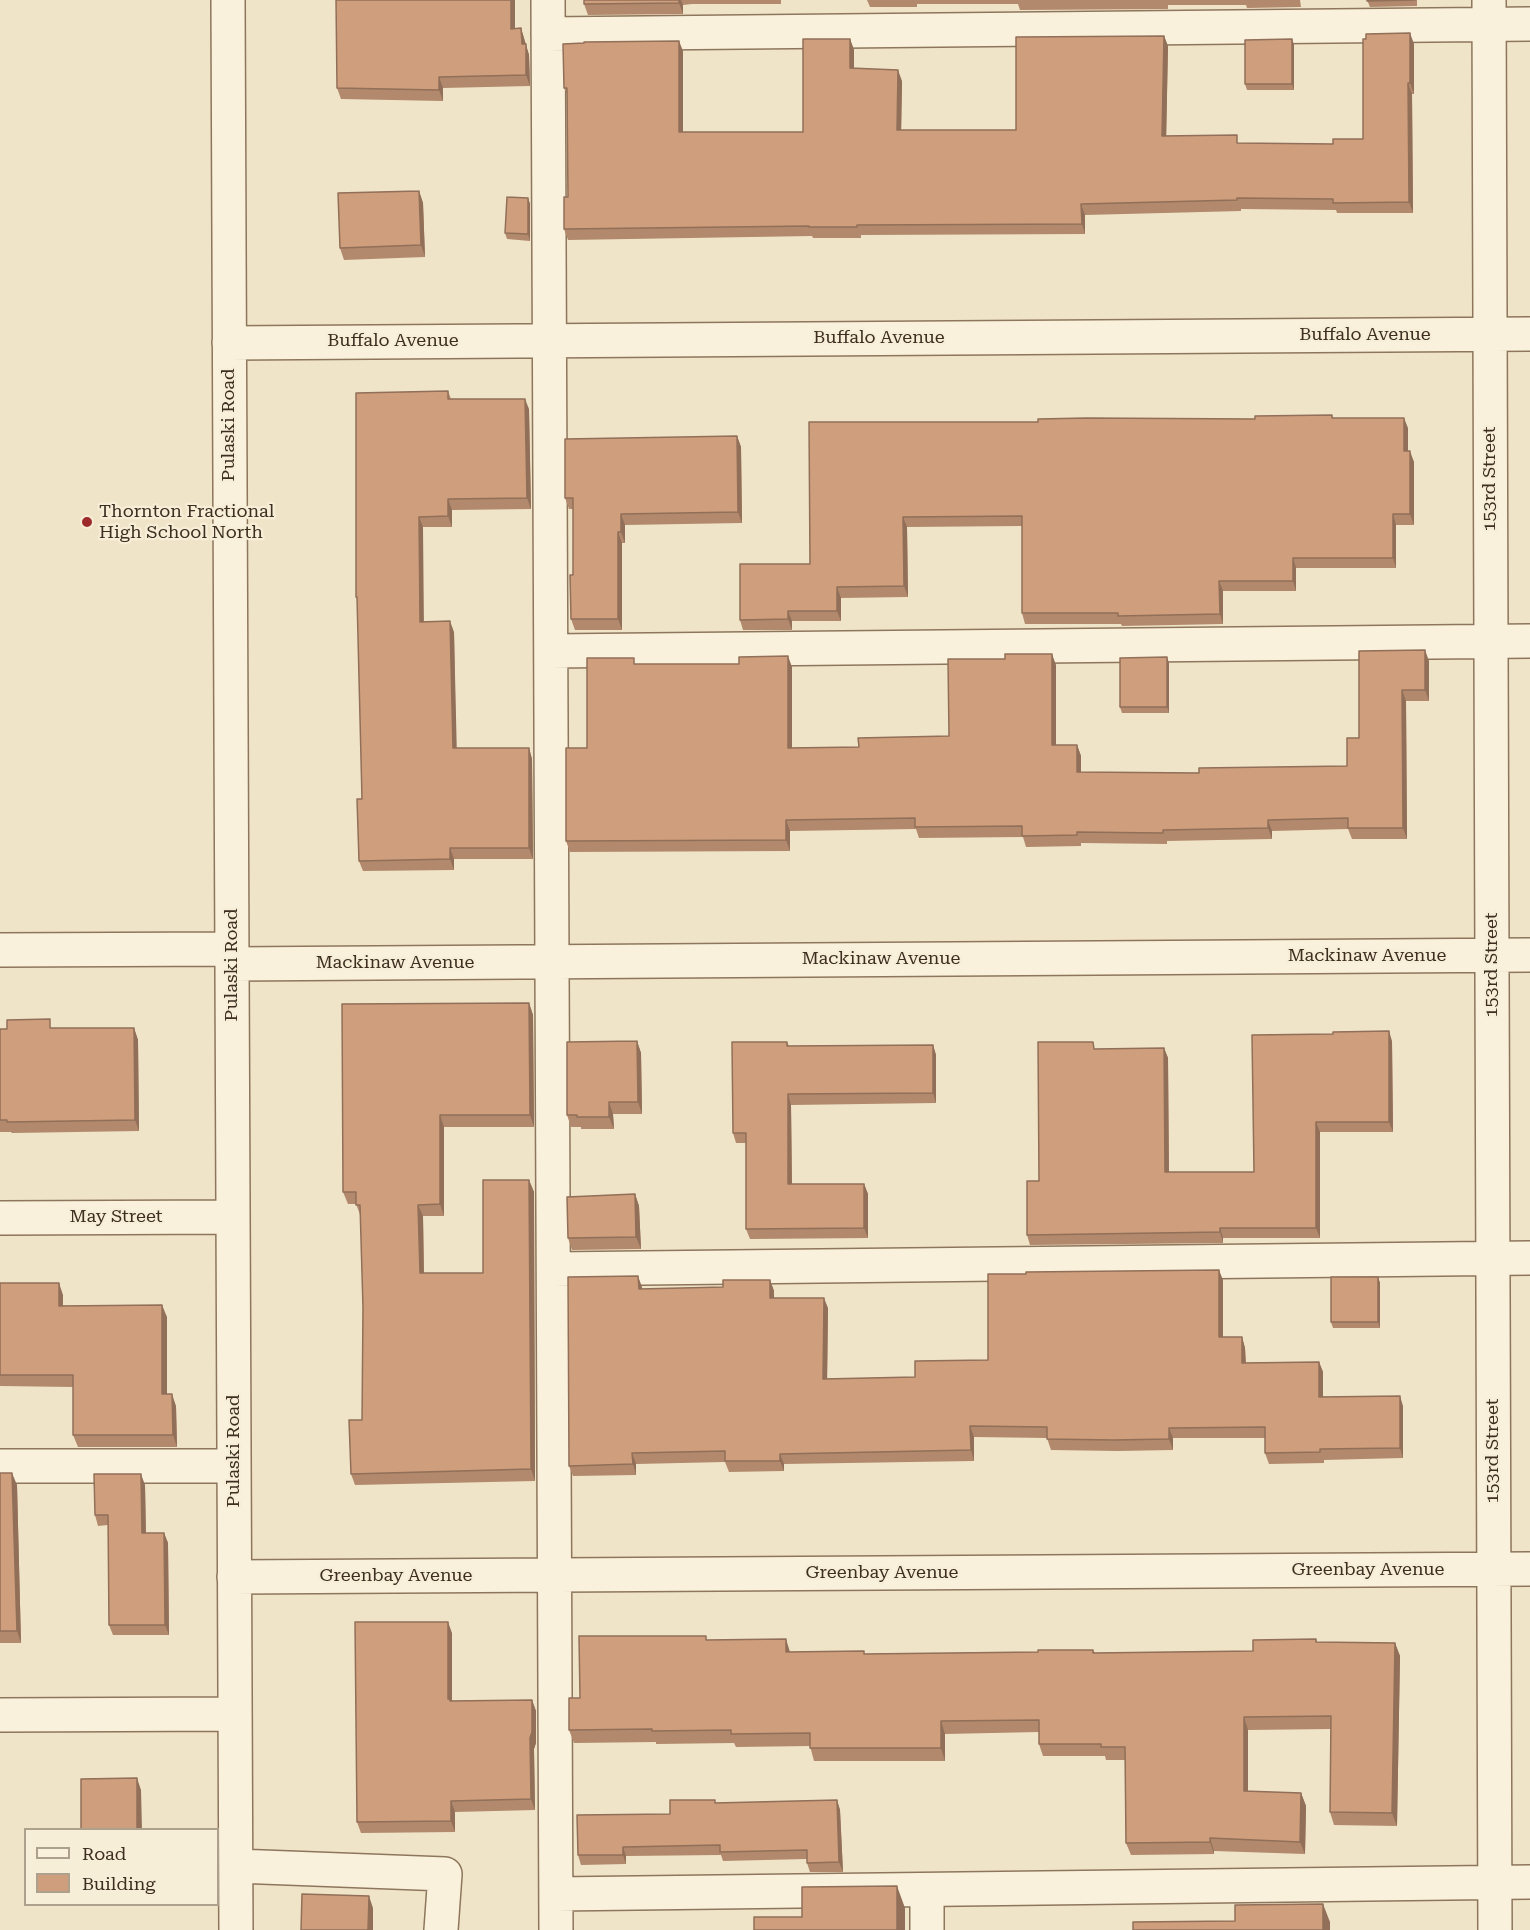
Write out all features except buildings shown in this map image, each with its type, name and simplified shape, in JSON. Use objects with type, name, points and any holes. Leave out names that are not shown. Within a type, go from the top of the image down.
[{"type":"street","name":"Pulaski Road","points":[[228,0],[236,1930]]},
{"type":"street","points":[[548,0],[556,1930]]},
{"type":"street","points":[[548,34],[1489,12],[1530,24]]},
{"type":"street","name":"153rd Street","points":[[1489,12],[1495,1930]]},
{"type":"street","name":"Buffalo Avenue","points":[[229,343],[1530,334]]},
{"type":"street","points":[[551,651],[1530,641]]},
{"type":"street","name":"Mackinaw Avenue","points":[[0,950],[552,962],[1530,955]]},
{"type":"street","name":"May Street","points":[[0,1218],[233,1217]]},
{"type":"street","points":[[554,1269],[1530,1258]]},
{"type":"street","points":[[0,1466],[234,1466]]},
{"type":"street","name":"Greenbay Avenue","points":[[234,1577],[1530,1569]]},
{"type":"street","points":[[0,1714],[235,1714]]},
{"type":"street","points":[[236,1866],[445,1874],[441,1930]]},
{"type":"street","points":[[556,1894],[1530,1882]]},
{"type":"street","points":[[927,1890],[927,1930]]},
{"type":"place","name":"Thornton Fractional High School North","points":[[87,522]]}]
